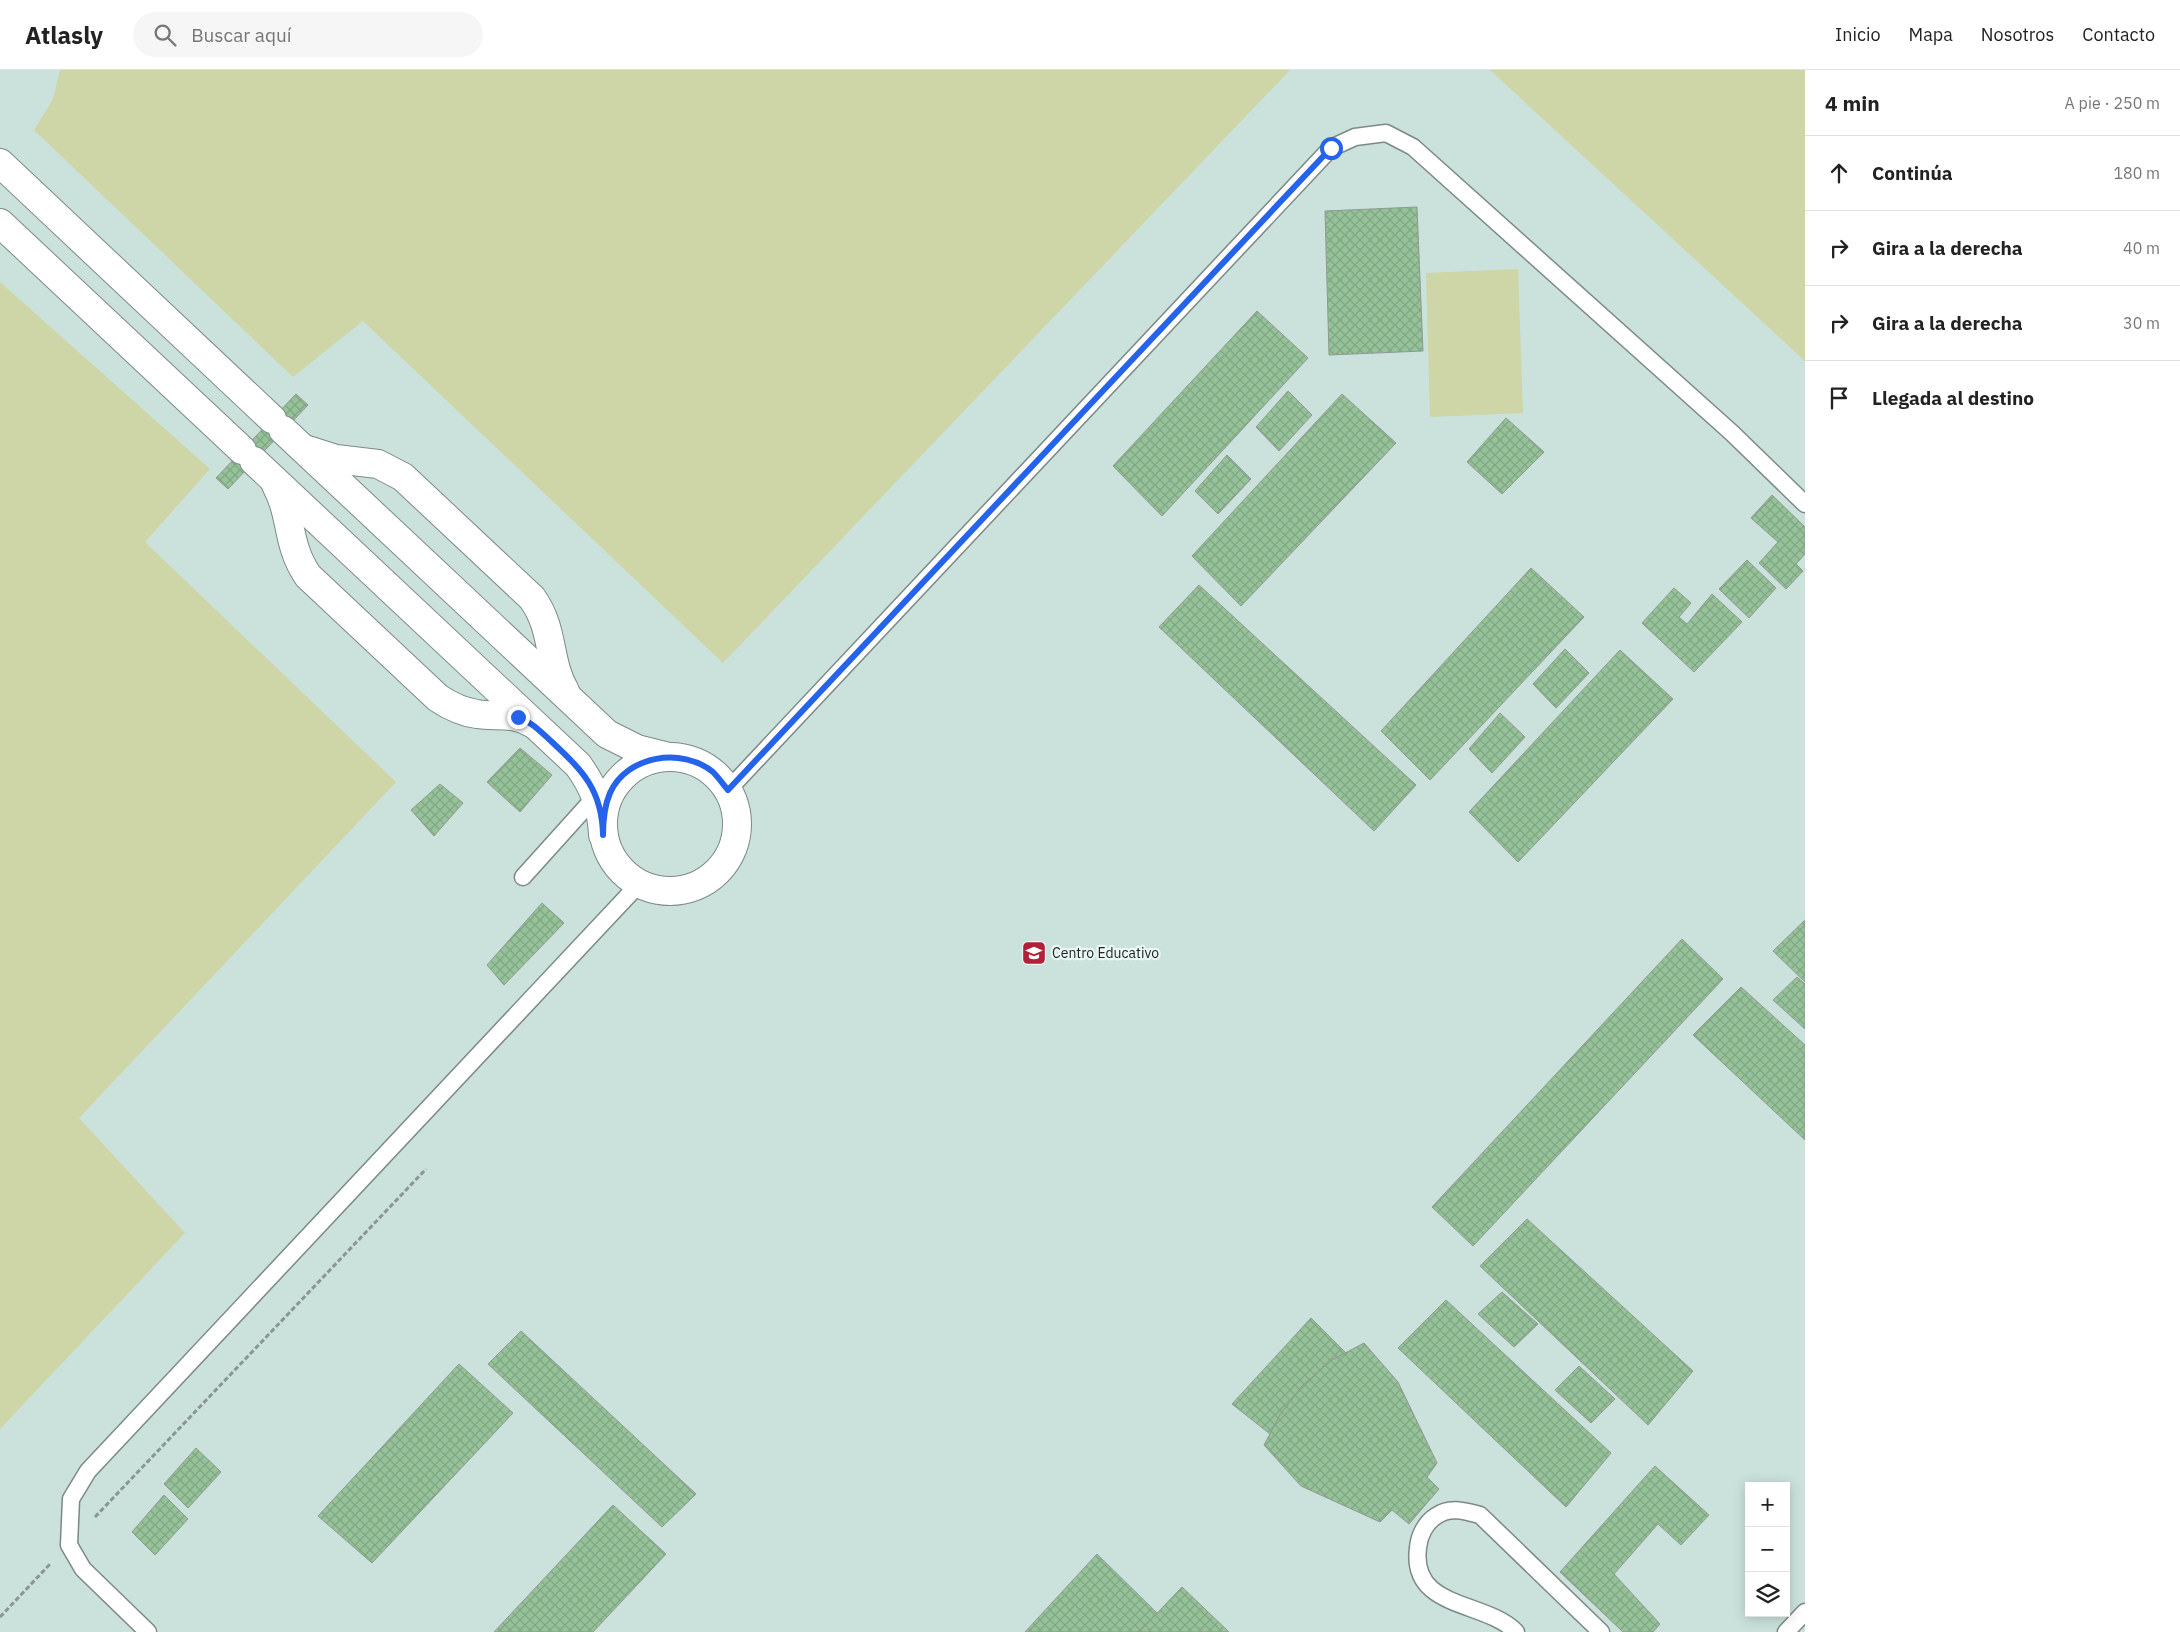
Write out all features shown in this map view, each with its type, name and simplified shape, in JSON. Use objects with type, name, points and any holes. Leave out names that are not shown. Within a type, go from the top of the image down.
[{"type":"street","points":[[0,164],[607,734],[622,743],[652,754],[692,761],[713,772],[728,790],[736,811],[737,835],[730,855],[718,872],[700,884],[680,890],[659,891],[639,884],[622,872],[610,855],[603,835],[596,796],[588,779],[578,765],[0,223]]},
{"type":"street","points":[[284,431],[310,451],[336,459],[378,464],[402,477],[518,585],[540,610],[550,636],[558,677],[572,702]]},
{"type":"street","points":[[255,462],[282,499],[294,551],[308,576],[438,698],[449,706],[476,714],[504,714],[518,717],[543,733]]},
{"type":"street","points":[[603,835],[603,814],[611,792],[626,773],[646,761],[669,757]]},
{"type":"lane","points":[[728,790],[1324,155],[1331,148],[1355,138],[1386,133],[1413,147],[1732,433],[1805,504]]},
{"type":"lane","points":[[523,877],[596,796]]},
{"type":"lane","points":[[148,1632],[84,1569],[69,1545],[72,1499],[88,1471],[639,884]]},
{"type":"lane","points":[[1516,1632],[1484,1612],[1448,1600],[1424,1583],[1416,1559],[1419,1535],[1436,1516],[1457,1509],[1480,1515],[1601,1632]]},
{"type":"lane","points":[[1786,1632],[1805,1612]]},
{"type":"path","points":[[0,1617],[426,1170]]},
{"type":"shaded area","name":"Centro Educativo","points":[[0,70],[1805,70],[1805,1632],[0,1632]]},
{"type":"green space","points":[[60,70],[1290,70],[723,663],[363,321],[293,377],[34,130],[53,99]]},
{"type":"green space","points":[[1490,70],[1805,70],[1805,361]]},
{"type":"green space","points":[[1518,269],[1523,413],[1430,417],[1426,273]]},
{"type":"green space","points":[[0,282],[210,469],[145,542],[396,782],[79,1118],[185,1233],[0,1429]]},
{"type":"building","points":[[1417,207],[1423,351],[1329,355],[1325,211]]},
{"type":"building","points":[[1257,311],[1308,358],[1162,516],[1113,466]]},
{"type":"building","points":[[1288,391],[1312,415],[1279,451],[1256,427]]},
{"type":"building","points":[[296,394],[308,405],[228,489],[216,478]]},
{"type":"building","points":[[1342,394],[1396,443],[1241,606],[1192,556]]},
{"type":"building","points":[[1506,418],[1544,452],[1502,494],[1467,462]]},
{"type":"building","points":[[1227,455],[1251,479],[1218,514],[1195,491]]},
{"type":"building","points":[[1772,495],[1805,527],[1805,554],[1796,564],[1803,571],[1786,589],[1759,563],[1778,542],[1751,518]]},
{"type":"building","points":[[1747,560],[1776,588],[1749,618],[1719,589]]},
{"type":"building","points":[[1531,568],[1584,617],[1430,780],[1381,731]]},
{"type":"building","points":[[1199,585],[1416,785],[1374,831],[1159,627]]},
{"type":"building","points":[[1674,588],[1691,603],[1679,617],[1687,624],[1712,594],[1742,622],[1694,672],[1642,623]]},
{"type":"building","points":[[1565,649],[1589,673],[1556,708],[1533,684]]},
{"type":"building","points":[[1620,650],[1673,699],[1518,862],[1469,812]]},
{"type":"building","points":[[1500,713],[1525,737],[1492,773],[1469,749]]},
{"type":"building","points":[[520,748],[552,775],[520,812],[487,782]]},
{"type":"building","points":[[440,784],[463,803],[434,836],[411,810]]},
{"type":"building","points":[[542,903],[564,923],[504,985],[487,965]]},
{"type":"building","points":[[1805,920],[1805,982],[1773,951]]},
{"type":"building","points":[[1682,939],[1723,979],[1473,1246],[1432,1207]]},
{"type":"building","points":[[1797,977],[1805,984],[1805,1029],[1773,1000]]},
{"type":"building","points":[[1741,987],[1805,1045],[1805,1140],[1693,1035]]},
{"type":"building","points":[[1527,1219],[1693,1371],[1648,1425],[1480,1266]]},
{"type":"building","points":[[1502,1292],[1538,1324],[1514,1347],[1478,1314]]},
{"type":"building","points":[[1446,1300],[1611,1453],[1566,1507],[1398,1348]]},
{"type":"building","points":[[1311,1318],[1346,1353],[1332,1360],[1303,1385],[1280,1415],[1270,1434],[1232,1404]]},
{"type":"building","points":[[521,1331],[696,1494],[662,1527],[488,1364]]},
{"type":"building","points":[[1364,1343],[1398,1382],[1437,1463],[1427,1477],[1439,1489],[1409,1524],[1392,1510],[1380,1522],[1301,1486],[1264,1445],[1280,1415],[1303,1385],[1332,1360]]},
{"type":"building","points":[[459,1364],[513,1413],[372,1563],[318,1516]]},
{"type":"building","points":[[1579,1366],[1615,1399],[1591,1423],[1555,1390]]},
{"type":"building","points":[[196,1448],[221,1472],[188,1508],[164,1484]]},
{"type":"building","points":[[1655,1466],[1709,1515],[1681,1545],[1658,1524],[1614,1574],[1660,1624],[1653,1632],[1623,1632],[1560,1572]]},
{"type":"building","points":[[164,1495],[188,1519],[155,1555],[132,1532]]},
{"type":"building","points":[[613,1505],[666,1554],[593,1632],[494,1632]]},
{"type":"building","points":[[1097,1554],[1157,1613],[1139,1632],[1025,1632]]},
{"type":"building","points":[[1182,1587],[1229,1632],[1139,1632]]},
{"type":"place","name":"Centro Educativo","points":[[1034,953]]},
{"type":"route","points":[[518,717],[536,726],[578,765],[588,779],[596,796],[600,808],[603,835],[603,814],[611,792],[626,773],[646,761],[669,757],[692,761],[713,772],[728,790],[1331,148]]}]
